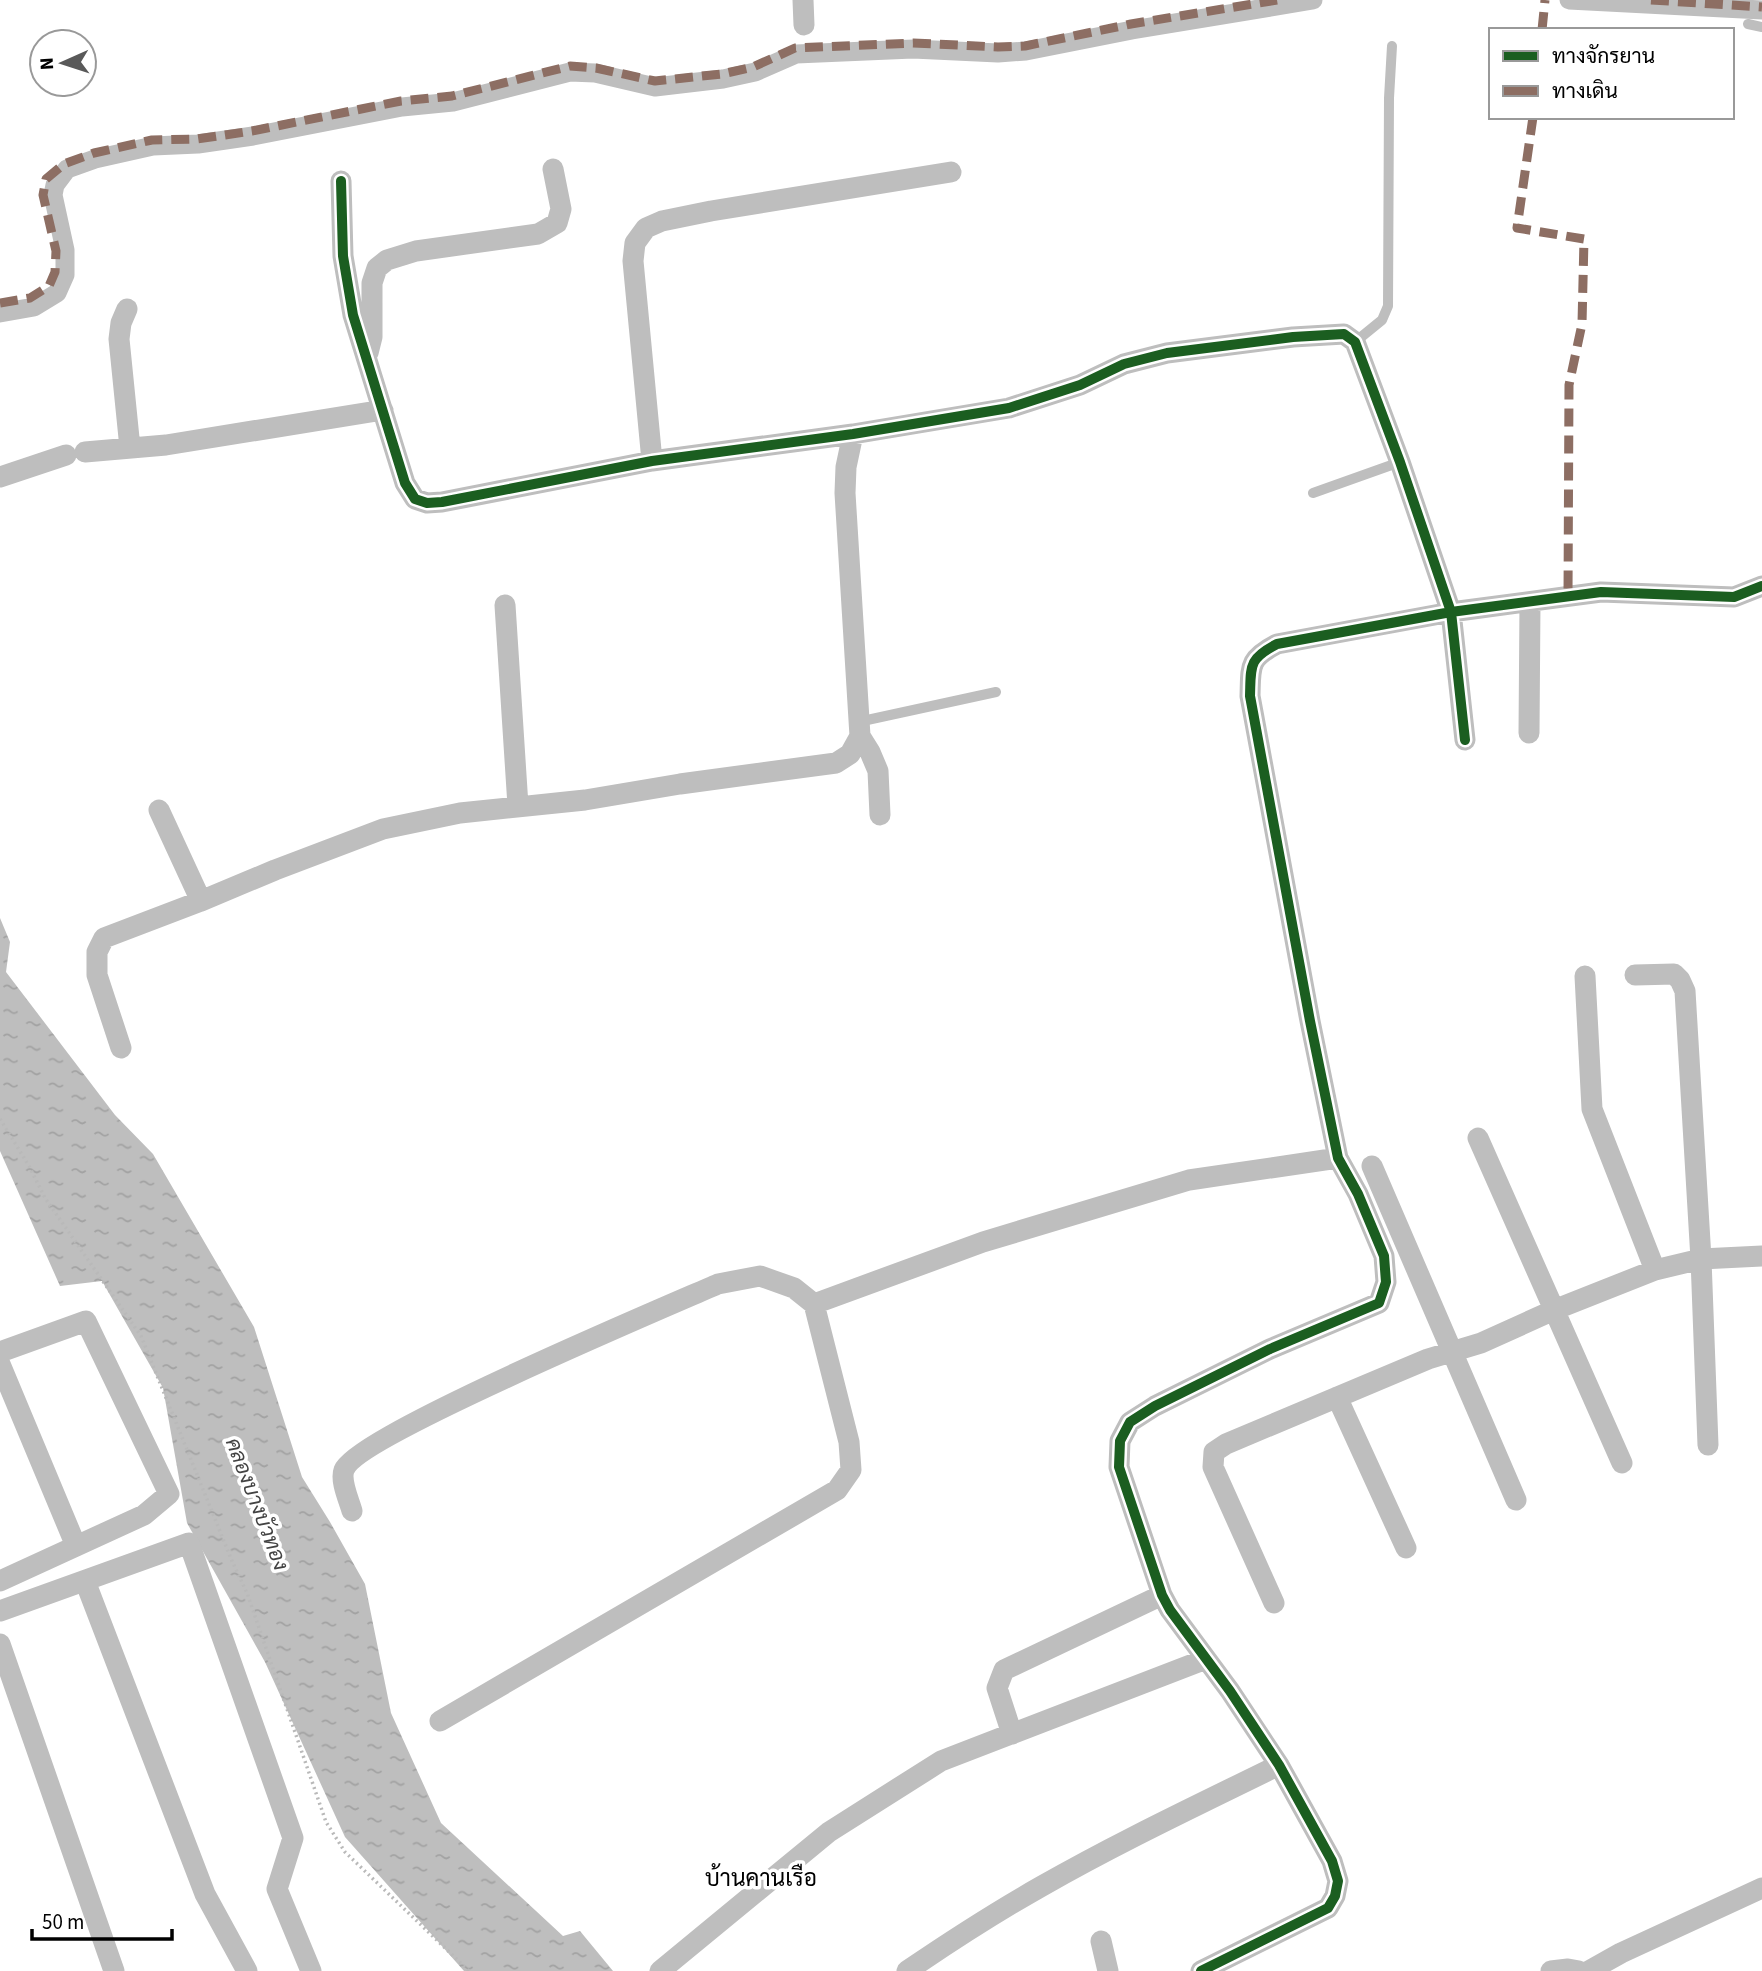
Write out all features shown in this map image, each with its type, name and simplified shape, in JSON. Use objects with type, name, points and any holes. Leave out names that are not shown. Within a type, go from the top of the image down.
[{"type":"street","points":[[803,0],[804,25]]},
{"type":"street","points":[[366,358],[372,337],[372,283],[377,268],[387,260],[416,251],[538,234],[557,223],[561,208],[553,169]]},
{"type":"street","points":[[652,461],[633,261],[635,243],[646,228],[662,221],[711,211],[951,172]]},
{"type":"street","points":[[341,181],[343,256],[353,315],[405,483],[415,499],[427,503],[652,461],[853,434],[1009,408],[1080,385],[1124,364],[1167,353],[1293,338],[1344,334],[1350,336],[1355,342],[1400,462],[1451,612],[1465,740]]},
{"type":"street","points":[[127,309],[121,323],[119,339],[130,449]]},
{"type":"street","points":[[0,477],[76,454],[166,445],[383,410]]},
{"type":"street","points":[[853,434],[846,467],[845,492],[859,729],[878,771],[880,815]]},
{"type":"street","points":[[1201,1971],[1328,1908],[1335,1896],[1338,1881],[1332,1861],[1279,1765],[1162,1595],[1119,1467],[1120,1441],[1130,1422],[1155,1406],[1270,1349],[1379,1303],[1386,1282],[1384,1256],[1358,1194],[1338,1158],[1250,696],[1251,667],[1261,652],[1277,644],[1451,612],[1601,592],[1734,597],[1762,586]]},
{"type":"street","points":[[1529,733],[1530,601]]},
{"type":"street","points":[[505,605],[518,806]]},
{"type":"street","points":[[121,1048],[97,975],[97,952],[104,938],[383,829],[460,813],[584,800],[680,784],[822,766],[836,763],[850,754],[859,729]]},
{"type":"street","points":[[159,810],[201,901]]},
{"type":"street","points":[[1634,975],[1674,974],[1685,992],[1701,1259],[1708,1445]]},
{"type":"street","points":[[1585,975],[1592,1109],[1655,1270]]},
{"type":"street","points":[[1478,1138],[1622,1464]]},
{"type":"street","points":[[814,1304],[984,1242],[1189,1180],[1338,1158]]},
{"type":"street","points":[[1372,1166],[1516,1500]]},
{"type":"street","points":[[1274,1603],[1213,1467],[1214,1452],[1226,1444],[1428,1359],[1481,1343],[1554,1310],[1655,1270],[1701,1259],[1762,1255]]},
{"type":"street","points":[[352,1511],[344,1481],[344,1469],[356,1455],[464,1397],[719,1284],[760,1276],[794,1288],[814,1304],[849,1442],[850,1470],[837,1490],[440,1721]]},
{"type":"street","points":[[0,1352],[86,1321],[169,1494],[144,1516],[0,1581]]},
{"type":"street","points":[[0,1364],[76,1546]]},
{"type":"street","points":[[1337,1397],[1406,1548]]},
{"type":"street","points":[[0,1611],[189,1543],[293,1838],[277,1889],[311,1971]]},
{"type":"street","points":[[85,1581],[205,1894],[247,1971]]},
{"type":"street","points":[[1012,1734],[997,1688],[1004,1671],[1162,1595]]},
{"type":"street","points":[[0,1644],[114,1971]]},
{"type":"street","points":[[660,1971],[828,1832],[941,1761],[1206,1659]]},
{"type":"street","points":[[907,1971],[1041,1886],[1279,1765]]},
{"type":"street","points":[[1589,1971],[1621,1953],[1762,1888]]},
{"type":"street","points":[[1101,1941],[1108,1971]]},
{"type":"street","points":[[1551,1971],[1579,1971]]},
{"type":"lane","points":[[1748,24],[1762,27]]},
{"type":"lane","points":[[1355,342],[1382,320],[1388,306],[1389,98],[1392,46]]},
{"type":"lane","points":[[1313,494],[1400,462]]},
{"type":"lane","points":[[859,729],[996,692]]},
{"type":"path","points":[[0,1119],[45,1198],[141,1336],[247,1593],[326,1822],[345,1852],[469,1971]]},
{"type":"water","name":"คลองบางบัวทอง","points":[[0,918],[10,942],[6,972],[115,1115],[153,1154],[254,1327],[302,1477],[365,1584],[391,1713],[441,1823],[563,1936],[580,1931],[613,1971],[464,1971],[345,1837],[265,1662],[187,1523],[163,1388],[102,1281],[60,1286],[0,1151]]},
{"type":"waterway","points":[[0,313],[34,307],[57,293],[65,275],[65,250],[53,195],[55,185],[67,169],[95,159],[153,146],[198,144],[253,136],[402,107],[453,102],[570,72],[595,73],[655,87],[723,79],[755,72],[796,54],[913,49],[998,53],[1026,51],[1132,30],[1313,0]]},
{"type":"waterway","points":[[1569,0],[1762,10]]},
{"type":"marked path","points":[[0,303],[30,298],[49,286],[55,272],[56,251],[43,195],[46,179],[64,164],[94,153],[152,140],[197,139],[252,131],[401,101],[452,96],[570,66],[596,68],[655,81],[722,74],[753,67],[795,48],[913,43],[1025,46],[1131,24],[1277,0]]},
{"type":"marked path","points":[[1542,28],[1545,0]]},
{"type":"marked path","points":[[1651,0],[1762,7]]},
{"type":"marked path","points":[[1533,119],[1517,228],[1584,239],[1582,324],[1569,385],[1568,597]]},
{"type":"cycle path","points":[[341,181],[343,256],[353,315],[405,483],[415,499],[427,503],[652,461],[853,434],[1009,408],[1080,385],[1124,364],[1167,353],[1293,337],[1344,334],[1355,342],[1400,462],[1451,612],[1465,740]]},
{"type":"cycle path","points":[[1201,1971],[1328,1908],[1335,1896],[1338,1881],[1332,1861],[1279,1765],[1162,1595],[1119,1467],[1120,1441],[1130,1422],[1155,1406],[1270,1349],[1379,1303],[1386,1282],[1384,1256],[1358,1194],[1338,1158],[1250,696],[1253,664],[1261,654],[1277,644],[1451,612],[1601,592],[1734,597],[1762,586]]},
{"type":"district","name":"บ้านคานเรือ","points":[[761,1878]]}]
